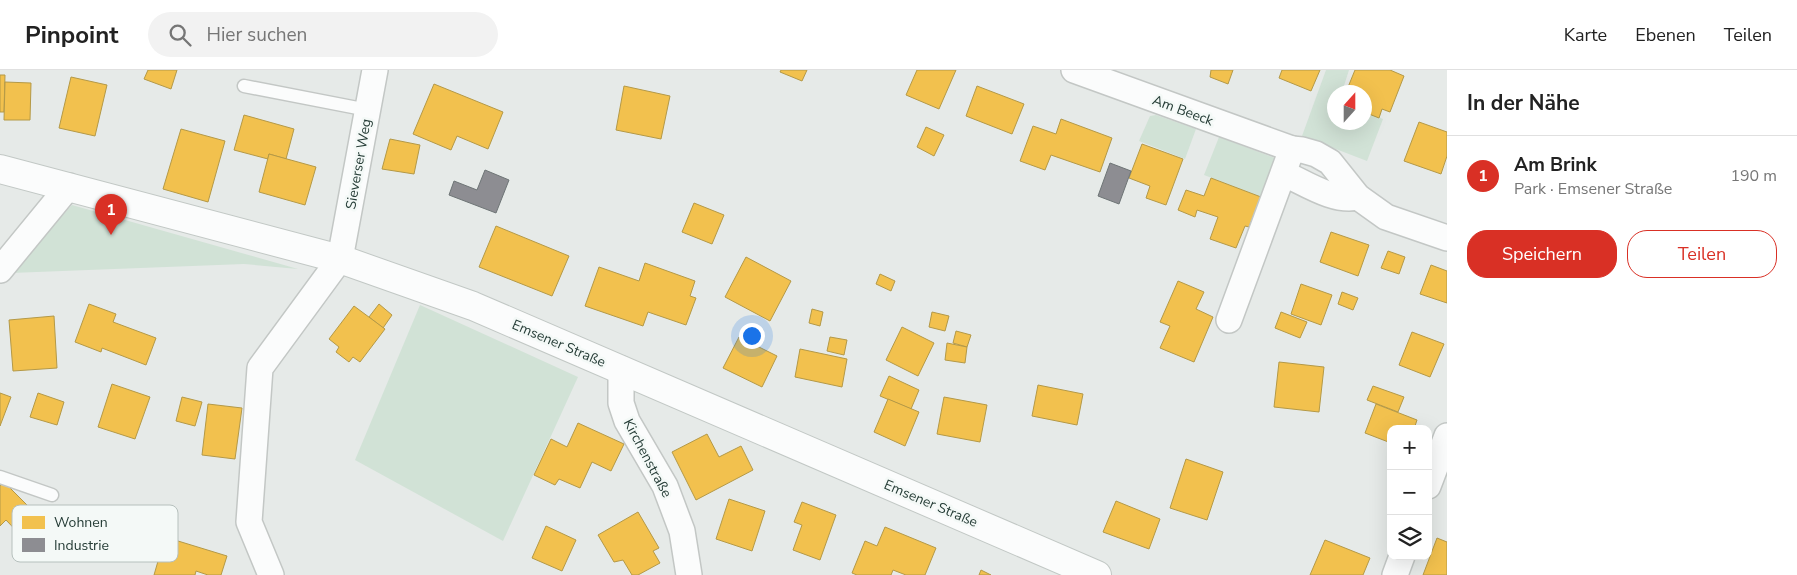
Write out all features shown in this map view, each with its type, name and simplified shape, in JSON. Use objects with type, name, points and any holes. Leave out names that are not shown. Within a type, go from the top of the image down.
[{"type":"street","name":"Sieverser Weg","points":[[340,259],[375,70]]},
{"type":"street","name":"Am Beeck","points":[[1074,70],[1292,149],[1316,154],[1330,162],[1358,197],[1386,217],[1447,238]]},
{"type":"street","points":[[1229,320],[1285,174],[1292,149]]},
{"type":"street","name":"Emsener Straße","points":[[0,169],[340,259],[473,306],[1097,575]]},
{"type":"street","points":[[1285,174],[1338,197],[1349,199],[1358,197]]},
{"type":"street","points":[[0,270],[69,186]]},
{"type":"street","points":[[271,575],[248,522],[260,368],[340,259]]},
{"type":"street","name":"Kirchenstraße","points":[[621,369],[621,403],[627,421],[665,486],[682,531],[689,575]]},
{"type":"street","points":[[1432,475],[1447,436]]},
{"type":"street","points":[[1396,575],[1401,560]]},
{"type":"lane","points":[[244,86],[368,110]]},
{"type":"lane","points":[[0,477],[52,495]]},
{"type":"green space","points":[[1326,70],[1349,70],[1344,85],[1327,85],[1327,130],[1372,130],[1372,115],[1383,119],[1367,161],[1302,136]]},
{"type":"green space","points":[[1156,115],[1196,129],[1185,159],[1139,141],[1150,116]]},
{"type":"green space","points":[[1219,137],[1275,158],[1261,197],[1204,175]]},
{"type":"green space","points":[[72,205],[298,269],[244,264],[11,273]]},
{"type":"green space","points":[[420,305],[578,377],[503,541],[355,460]]},
{"type":"building: Wohnen","points":[[148,70],[177,70],[171,89],[144,79]]},
{"type":"building: Wohnen","points":[[781,70],[807,70],[802,81],[780,72]]},
{"type":"building: Wohnen","points":[[917,70],[956,70],[939,109],[906,95]]},
{"type":"building: Wohnen","points":[[1211,70],[1233,70],[1228,84],[1210,77]]},
{"type":"building: Wohnen","points":[[1282,70],[1320,70],[1311,91],[1279,78]]},
{"type":"building: Wohnen","points":[[1355,70],[1390,70],[1404,76],[1390,112],[1382,109],[1379,118],[1372,115],[1372,85],[1349,85]]},
{"type":"building: Wohnen","points":[[0,75],[5,75],[4,112],[0,112]]},
{"type":"building: Wohnen","points":[[71,77],[107,85],[95,136],[59,128]]},
{"type":"building: Wohnen","points":[[5,82],[31,83],[30,120],[4,120]]},
{"type":"building: Wohnen","points":[[434,84],[503,112],[488,149],[457,136],[451,150],[413,134]]},
{"type":"building: Wohnen","points":[[624,86],[670,96],[661,139],[616,130]]},
{"type":"building: Wohnen","points":[[977,86],[1024,104],[1012,134],[966,116]]},
{"type":"building: Wohnen","points":[[244,115],[294,129],[286,159],[269,154],[268,159],[234,150]]},
{"type":"building: Wohnen","points":[[1061,119],[1112,138],[1100,172],[1051,155],[1045,170],[1020,161],[1033,126],[1056,134]]},
{"type":"building: Wohnen","points":[[1419,122],[1447,132],[1447,156],[1441,174],[1404,161]]},
{"type":"building: Wohnen","points":[[926,127],[944,135],[934,156],[917,147]]},
{"type":"building: Wohnen","points":[[181,129],[225,141],[208,202],[163,189]]},
{"type":"building: Wohnen","points":[[390,139],[420,145],[414,174],[382,169]]},
{"type":"building: Wohnen","points":[[1142,144],[1183,159],[1166,205],[1146,198],[1150,186],[1129,178]]},
{"type":"building: Wohnen","points":[[269,154],[316,167],[305,205],[259,192]]},
{"type":"building: Wohnen","points":[[1211,178],[1261,197],[1249,227],[1245,226],[1236,248],[1210,239],[1218,217],[1197,210],[1195,217],[1178,210],[1186,190],[1204,196]]},
{"type":"building: Wohnen","points":[[694,203],[724,215],[712,244],[682,232]]},
{"type":"building: Wohnen","points":[[496,226],[569,256],[552,296],[479,267]]},
{"type":"building: Wohnen","points":[[1331,232],[1369,245],[1358,276],[1320,262]]},
{"type":"building: Wohnen","points":[[1388,251],[1405,257],[1399,274],[1381,268]]},
{"type":"building: Wohnen","points":[[746,257],[791,281],[770,321],[725,297]]},
{"type":"building: Wohnen","points":[[645,263],[695,281],[690,296],[696,298],[686,325],[648,312],[643,326],[585,306],[599,267],[639,281]]},
{"type":"building: Wohnen","points":[[1431,265],[1447,271],[1447,303],[1420,294]]},
{"type":"building: Wohnen","points":[[880,274],[895,281],[891,291],[876,284]]},
{"type":"building: Wohnen","points":[[1178,281],[1204,292],[1196,309],[1213,317],[1194,362],[1160,348],[1170,326],[1160,322]]},
{"type":"building: Wohnen","points":[[1301,284],[1332,295],[1321,325],[1291,314]]},
{"type":"building: Wohnen","points":[[1342,292],[1358,298],[1353,310],[1338,304]]},
{"type":"building: Wohnen","points":[[89,304],[116,314],[113,322],[156,338],[146,365],[102,348],[101,352],[75,342]]},
{"type":"building: Wohnen","points":[[379,304],[392,315],[383,328],[369,317]]},
{"type":"building: Wohnen","points":[[354,306],[385,329],[360,362],[353,357],[349,362],[336,352],[339,347],[329,339]]},
{"type":"building: Wohnen","points":[[812,309],[823,312],[820,326],[809,323]]},
{"type":"building: Wohnen","points":[[932,312],[949,316],[945,331],[929,327]]},
{"type":"building: Wohnen","points":[[1281,312],[1307,322],[1300,338],[1275,328]]},
{"type":"building: Wohnen","points":[[54,316],[57,368],[13,371],[9,320]]},
{"type":"building: Wohnen","points":[[902,327],[934,343],[918,376],[886,360]]},
{"type":"building: Wohnen","points":[[956,331],[971,335],[967,347],[953,343]]},
{"type":"building: Wohnen","points":[[1412,332],[1444,344],[1430,377],[1399,365]]},
{"type":"building: Wohnen","points":[[739,337],[777,356],[762,387],[723,368]]},
{"type":"building: Wohnen","points":[[830,337],[847,340],[844,355],[827,351]]},
{"type":"building: Wohnen","points":[[947,343],[967,347],[965,363],[945,360]]},
{"type":"building: Wohnen","points":[[800,349],[847,359],[842,387],[795,377]]},
{"type":"building: Wohnen","points":[[1279,362],[1324,367],[1319,412],[1274,407]]},
{"type":"building: Wohnen","points":[[889,376],[919,390],[911,409],[880,396]]},
{"type":"building: Wohnen","points":[[112,384],[150,397],[135,439],[98,427]]},
{"type":"building: Wohnen","points":[[1038,385],[1083,394],[1077,425],[1032,416]]},
{"type":"building: Wohnen","points":[[1373,386],[1404,397],[1398,412],[1367,400]]},
{"type":"building: Wohnen","points":[[0,393],[11,397],[0,426]]},
{"type":"building: Wohnen","points":[[38,393],[64,402],[57,425],[30,417]]},
{"type":"building: Wohnen","points":[[182,397],[202,402],[195,426],[176,421]]},
{"type":"building: Wohnen","points":[[944,397],[987,405],[980,442],[937,434]]},
{"type":"building: Wohnen","points":[[888,399],[919,412],[905,446],[874,432]]},
{"type":"building: Wohnen","points":[[208,404],[242,408],[235,459],[202,455]]},
{"type":"building: Wohnen","points":[[1376,404],[1417,420],[1415,425],[1387,425],[1387,441],[1365,433]]},
{"type":"building: Wohnen","points":[[578,423],[624,444],[611,471],[592,462],[580,488],[559,479],[555,485],[534,475],[551,439],[567,447]]},
{"type":"building: Wohnen","points":[[707,434],[719,457],[741,446],[753,470],[696,500],[672,452]]},
{"type":"building: Wohnen","points":[[1186,459],[1223,472],[1207,520],[1170,508]]},
{"type":"building: Wohnen","points":[[4,482],[27,505],[12,505],[12,526],[6,520],[0,526],[0,486]]},
{"type":"building: Wohnen","points":[[729,499],[765,511],[752,551],[716,539]]},
{"type":"building: Wohnen","points":[[1116,501],[1160,519],[1149,549],[1103,532]]},
{"type":"building: Wohnen","points":[[802,502],[836,515],[820,560],[793,550],[802,525],[794,522]]},
{"type":"building: Wohnen","points":[[638,512],[659,548],[653,551],[660,563],[638,575],[632,575],[623,560],[614,562],[598,535]]},
{"type":"building: Wohnen","points":[[546,526],[576,540],[562,571],[532,558]]},
{"type":"building: Wohnen","points":[[885,527],[936,548],[925,575],[906,575],[893,570],[891,575],[857,575],[852,573],[865,541],[877,546]]},
{"type":"building: Wohnen","points":[[1437,538],[1447,542],[1447,575],[1423,575],[1429,560],[1432,560],[1432,551]]},
{"type":"building: Wohnen","points":[[1325,540],[1370,558],[1363,575],[1310,575]]},
{"type":"building: Wohnen","points":[[178,541],[227,556],[221,575],[208,575],[196,571],[195,575],[154,575],[158,562],[178,562]]},
{"type":"building: Wohnen","points":[[981,570],[991,575],[979,575]]},
{"type":"building: Industrie","points":[[1110,163],[1131,171],[1119,204],[1098,196]]},
{"type":"building: Industrie","points":[[485,170],[509,180],[496,213],[449,195],[454,181],[477,190]]},
{"type":"place","name":"Am Brink","points":[[111,235]]}]
